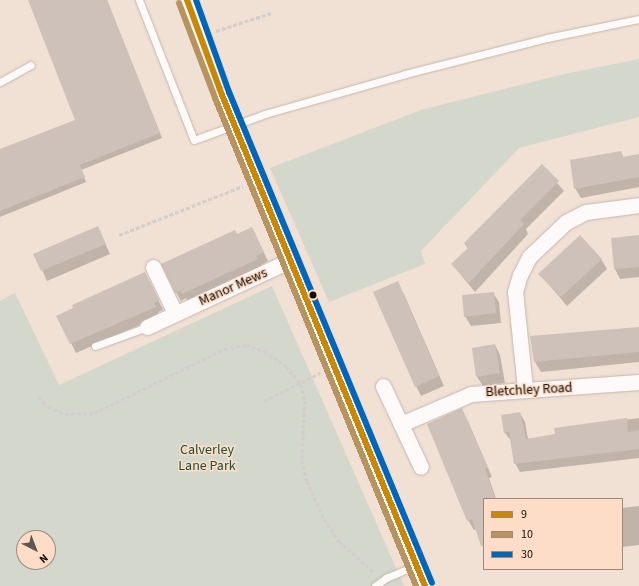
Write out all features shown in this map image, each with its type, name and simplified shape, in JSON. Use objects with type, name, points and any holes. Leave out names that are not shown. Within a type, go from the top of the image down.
[{"type":"street","points":[[187,0],[222,95],[292,260],[425,586]]},
{"type":"street","points":[[525,388],[515,292],[520,275],[529,257],[566,222],[586,212],[639,205]]},
{"type":"street","name":"Manor Mews","points":[[147,327],[292,260]]},
{"type":"street","points":[[153,267],[175,313]]},
{"type":"street","name":"Bletchley Road","points":[[401,424],[471,394],[525,388],[563,389],[639,382]]},
{"type":"street","points":[[383,386],[421,467]]},
{"type":"lane","points":[[139,0],[194,140],[265,114],[405,74],[547,38],[639,19]]},
{"type":"lane","points":[[0,82],[31,65]]},
{"type":"lane","points":[[95,346],[147,327]]},
{"type":"lane","points":[[375,586],[386,578],[416,565]]},
{"type":"path","points":[[200,36],[271,13]]},
{"type":"path","points":[[119,235],[240,187]]},
{"type":"path","points":[[39,397],[48,407],[65,414],[94,413],[224,349],[246,345],[264,351],[286,366],[301,384],[305,401],[302,460],[307,481],[324,519],[339,541],[361,563],[386,578]]},
{"type":"path","points":[[264,401],[301,384],[334,365]]},
{"type":"green space","points":[[639,59],[639,117],[519,148],[421,251],[425,264],[329,302],[270,168],[421,110],[564,74]]},
{"type":"green space","name":"Calverley Lane Park","points":[[272,286],[404,586],[0,586],[0,301],[15,293],[59,385]]},
{"type":"building","points":[[28,0],[107,0],[160,133],[80,165],[85,177],[0,211],[0,149],[75,120]]},
{"type":"building","points":[[621,151],[623,157],[639,154],[639,177],[574,189],[570,160]]},
{"type":"building","points":[[542,164],[559,181],[520,220],[524,224],[469,283],[451,264],[468,248],[464,243]]},
{"type":"building","points":[[98,226],[106,244],[41,271],[33,254]]},
{"type":"building","points":[[252,227],[264,252],[256,256],[258,259],[182,294],[181,290],[175,293],[161,264],[235,230],[237,234]]},
{"type":"building","points":[[580,235],[602,259],[561,297],[538,274]]},
{"type":"building","points":[[639,235],[639,267],[614,269],[611,238]]},
{"type":"building","points":[[145,272],[159,300],[154,303],[156,307],[70,344],[56,316],[73,308],[72,305]]},
{"type":"building","points":[[398,281],[439,376],[415,387],[373,292]]},
{"type":"building","points":[[494,292],[496,313],[464,317],[462,295]]},
{"type":"building","points":[[639,327],[639,352],[534,362],[530,336]]},
{"type":"building","points":[[495,344],[500,373],[476,377],[472,348]]},
{"type":"building","points":[[462,408],[488,468],[485,468],[495,498],[483,498],[483,546],[481,546],[472,519],[467,521],[427,424]]},
{"type":"building","points":[[520,412],[526,439],[555,434],[554,428],[627,418],[628,432],[639,430],[639,449],[514,464],[509,432],[504,433],[501,415]]},
{"type":"transit line","name":"9","points":[[187,0],[222,95],[425,586]]},
{"type":"transit line","name":"30","points":[[196,0],[229,92],[432,583]]},
{"type":"transit line","name":"10","points":[[179,3],[215,98],[416,586]]}]
